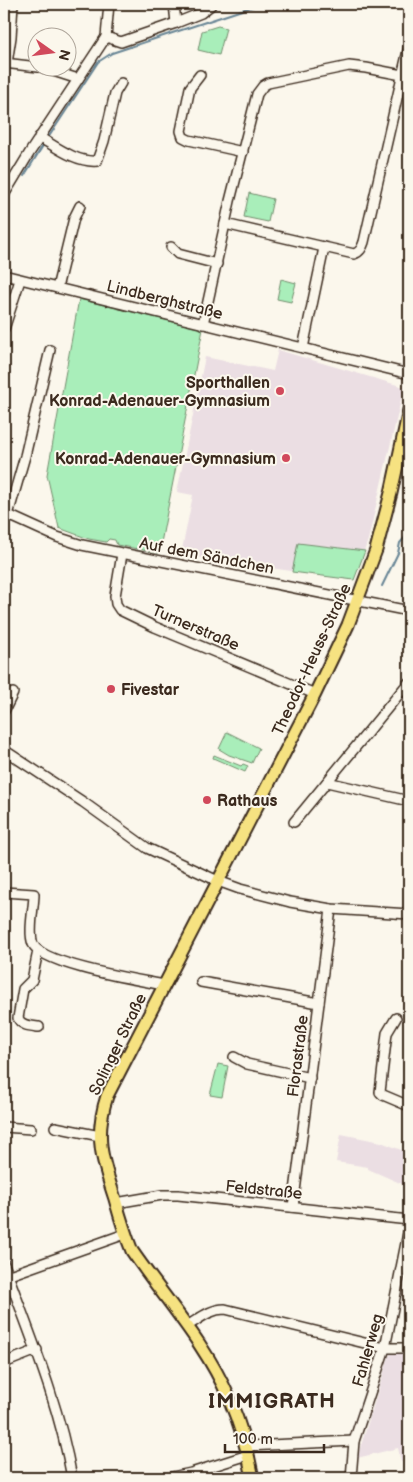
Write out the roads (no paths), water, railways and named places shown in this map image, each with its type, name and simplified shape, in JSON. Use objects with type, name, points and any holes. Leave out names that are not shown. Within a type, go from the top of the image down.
[{"type":"main road","name":"Theodor-Heuss-Straße","points":[[218,881],[315,694],[358,600],[376,550],[389,503],[409,410]]},
{"type":"main road","name":"Solinger Straße","points":[[218,881],[107,1096],[101,1117],[100,1136],[102,1154],[125,1234],[132,1251],[210,1362],[228,1397],[247,1450],[253,1478]]},
{"type":"street","points":[[13,4],[11,37],[5,63],[28,66]]},
{"type":"street","points":[[4,195],[39,137],[106,37],[109,4]]},
{"type":"street","points":[[174,4],[176,23]]},
{"type":"street","points":[[106,37],[121,42],[201,13],[211,5]]},
{"type":"street","points":[[225,224],[324,248],[354,254],[358,253],[361,249],[409,46]]},
{"type":"street","points":[[203,324],[257,94],[263,86],[268,83],[349,66],[402,75]]},
{"type":"street","points":[[200,74],[190,88],[181,131],[183,137],[243,152]]},
{"type":"street","points":[[39,137],[87,162],[97,161],[104,141],[115,92],[120,83]]},
{"type":"street","points":[[57,288],[74,218],[80,206]]},
{"type":"street","points":[[171,247],[178,254],[216,264]]},
{"type":"street","points":[[303,348],[324,248]]},
{"type":"street","name":"Lindberghstraße","points":[[4,276],[409,374]]},
{"type":"street","points":[[4,329],[20,280]]},
{"type":"street","points":[[6,514],[24,456],[50,350]]},
{"type":"street","name":"Auf dem Sändchen","points":[[6,514],[58,537],[82,545],[409,611]]},
{"type":"street","name":"Turnerstraße","points":[[122,554],[115,596],[116,604],[120,610],[155,627],[315,694]]},
{"type":"street","points":[[294,822],[407,688]]},
{"type":"street","points":[[4,711],[13,693]]},
{"type":"street","points":[[4,750],[83,802],[146,848],[218,881],[286,901],[331,909],[409,914]]},
{"type":"street","points":[[328,782],[409,801]]},
{"type":"street","points":[[4,892],[34,894],[33,945],[38,951],[50,958],[90,970],[164,985]]},
{"type":"street","name":"Florastraße","points":[[293,1207],[331,909]]},
{"type":"street","points":[[38,951],[32,980],[23,989],[18,1018],[24,1024],[39,1027]]},
{"type":"street","points":[[200,982],[319,1003]]},
{"type":"street","points":[[396,1018],[387,1033],[380,1092],[409,1106]]},
{"type":"street","points":[[234,1057],[247,1064],[310,1078]]},
{"type":"street","points":[[4,1127],[31,1129]]},
{"type":"street","points":[[55,1128],[100,1136]]},
{"type":"street","name":"Feldstraße","points":[[116,1203],[162,1195],[178,1195],[409,1220]]},
{"type":"street","name":"Fahlerweg","points":[[351,1478],[354,1442],[385,1348],[409,1228]]},
{"type":"street","points":[[6,1276],[125,1234]]},
{"type":"street","points":[[4,1264],[6,1276],[37,1350],[58,1414],[72,1478]]},
{"type":"street","points":[[186,1326],[217,1309],[225,1309],[385,1348],[409,1348]]},
{"type":"street","points":[[4,1363],[37,1350]]},
{"type":"street","points":[[167,1478],[191,1473],[247,1450],[354,1442]]},
{"type":"waterway","points":[[48,138],[98,62],[112,53],[260,4]]},
{"type":"waterway","points":[[24,176],[44,144]]},
{"type":"waterway","points":[[382,586],[398,553],[400,543],[409,533]]},
{"type":"place","name":"Sporthallen Konrad-Adenauer-Gymnasium","points":[[280,391]]},
{"type":"place","name":"Konrad-Adenauer-Gymnasium","points":[[286,458]]},
{"type":"place","name":"Fivestar","points":[[111,689]]},
{"type":"place","name":"Rathaus","points":[[207,800]]},
{"type":"district","name":"IMMIGRATH","points":[[272,1401]]}]
